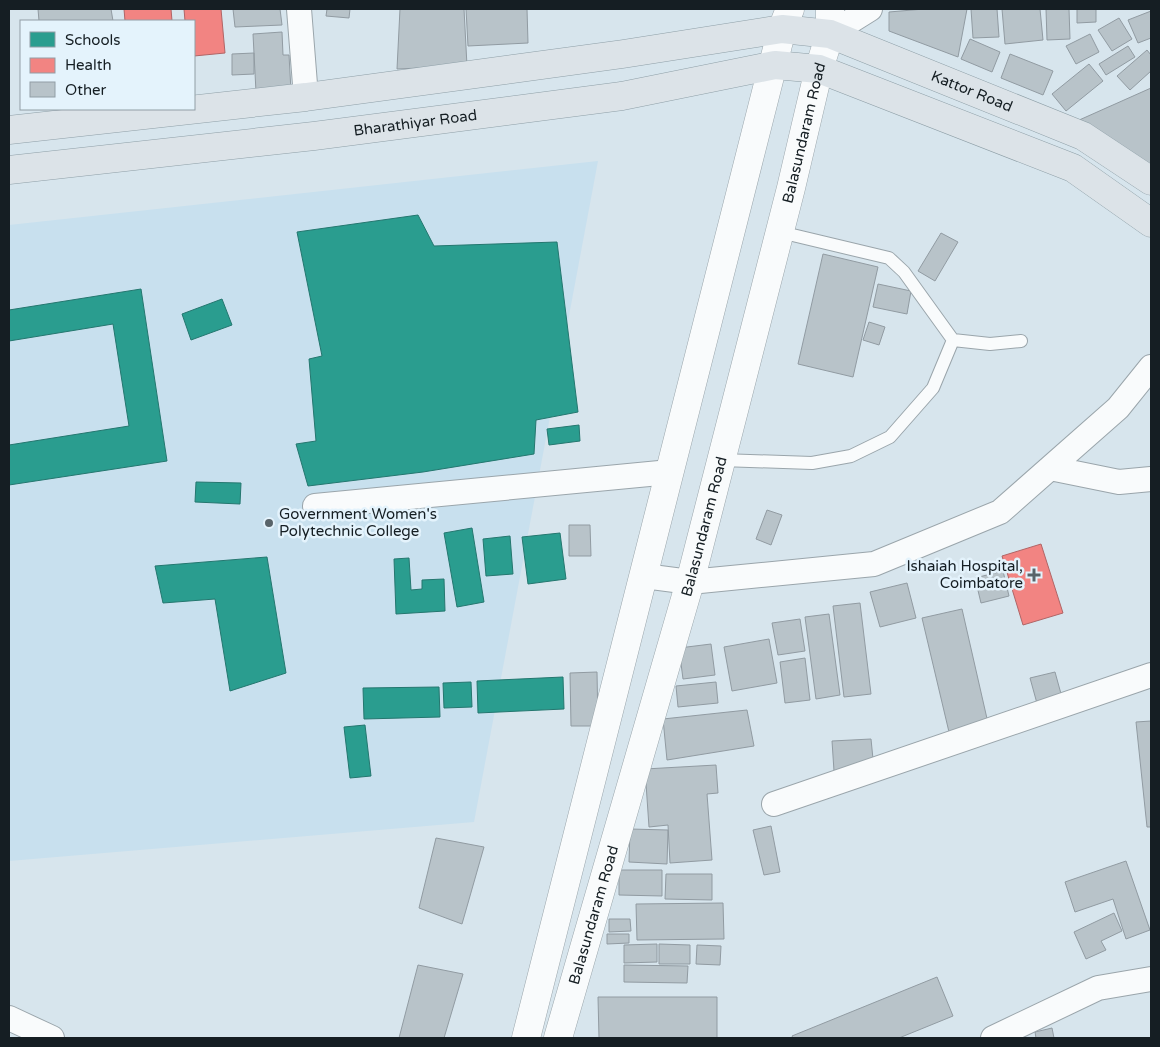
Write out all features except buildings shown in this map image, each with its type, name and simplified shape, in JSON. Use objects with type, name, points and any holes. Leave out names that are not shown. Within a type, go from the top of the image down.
[{"type":"main road","points":[[195,109],[306,97],[623,54],[786,19],[526,1038]]},
{"type":"main road","name":"Kattor Road","points":[[786,19],[830,21],[1083,136],[1151,181]]},
{"type":"main road","name":"Balasundaram Road","points":[[558,1038],[690,582],[780,232],[830,21]]},
{"type":"main road","name":"Bharathiyar Road","points":[[9,170],[314,136],[622,96],[774,65],[819,69]]},
{"type":"main road","points":[[819,69],[1072,168],[1151,223]]},
{"type":"main road","points":[[9,130],[189,110]]},
{"type":"street","points":[[300,9],[306,97]]},
{"type":"street","points":[[830,21],[870,9]]},
{"type":"street","points":[[644,576],[690,582],[874,564],[1000,512],[1118,408],[1151,367]]},
{"type":"street","points":[[1050,468],[1118,482],[1151,479]]},
{"type":"street","points":[[314,506],[670,472]]},
{"type":"street","points":[[774,804],[1151,675]]},
{"type":"street","points":[[993,1038],[1098,988],[1151,979]]},
{"type":"street","points":[[9,1018],[52,1038]]},
{"type":"lane","points":[[780,232],[888,258],[904,272],[953,340],[990,344],[1021,341]]},
{"type":"lane","points":[[722,460],[812,462],[851,456],[890,437],[932,388],[953,340]]},
{"type":"shaded area","name":"Government Women's Polytechnic College","points":[[598,161],[474,822],[9,861],[9,225]]},
{"type":"place","name":"Government Women's Polytechnic College","points":[[269,523]]},
{"type":"place","name":"Ishaiah Hospital, Coimbatore","points":[[1034,575]]}]
